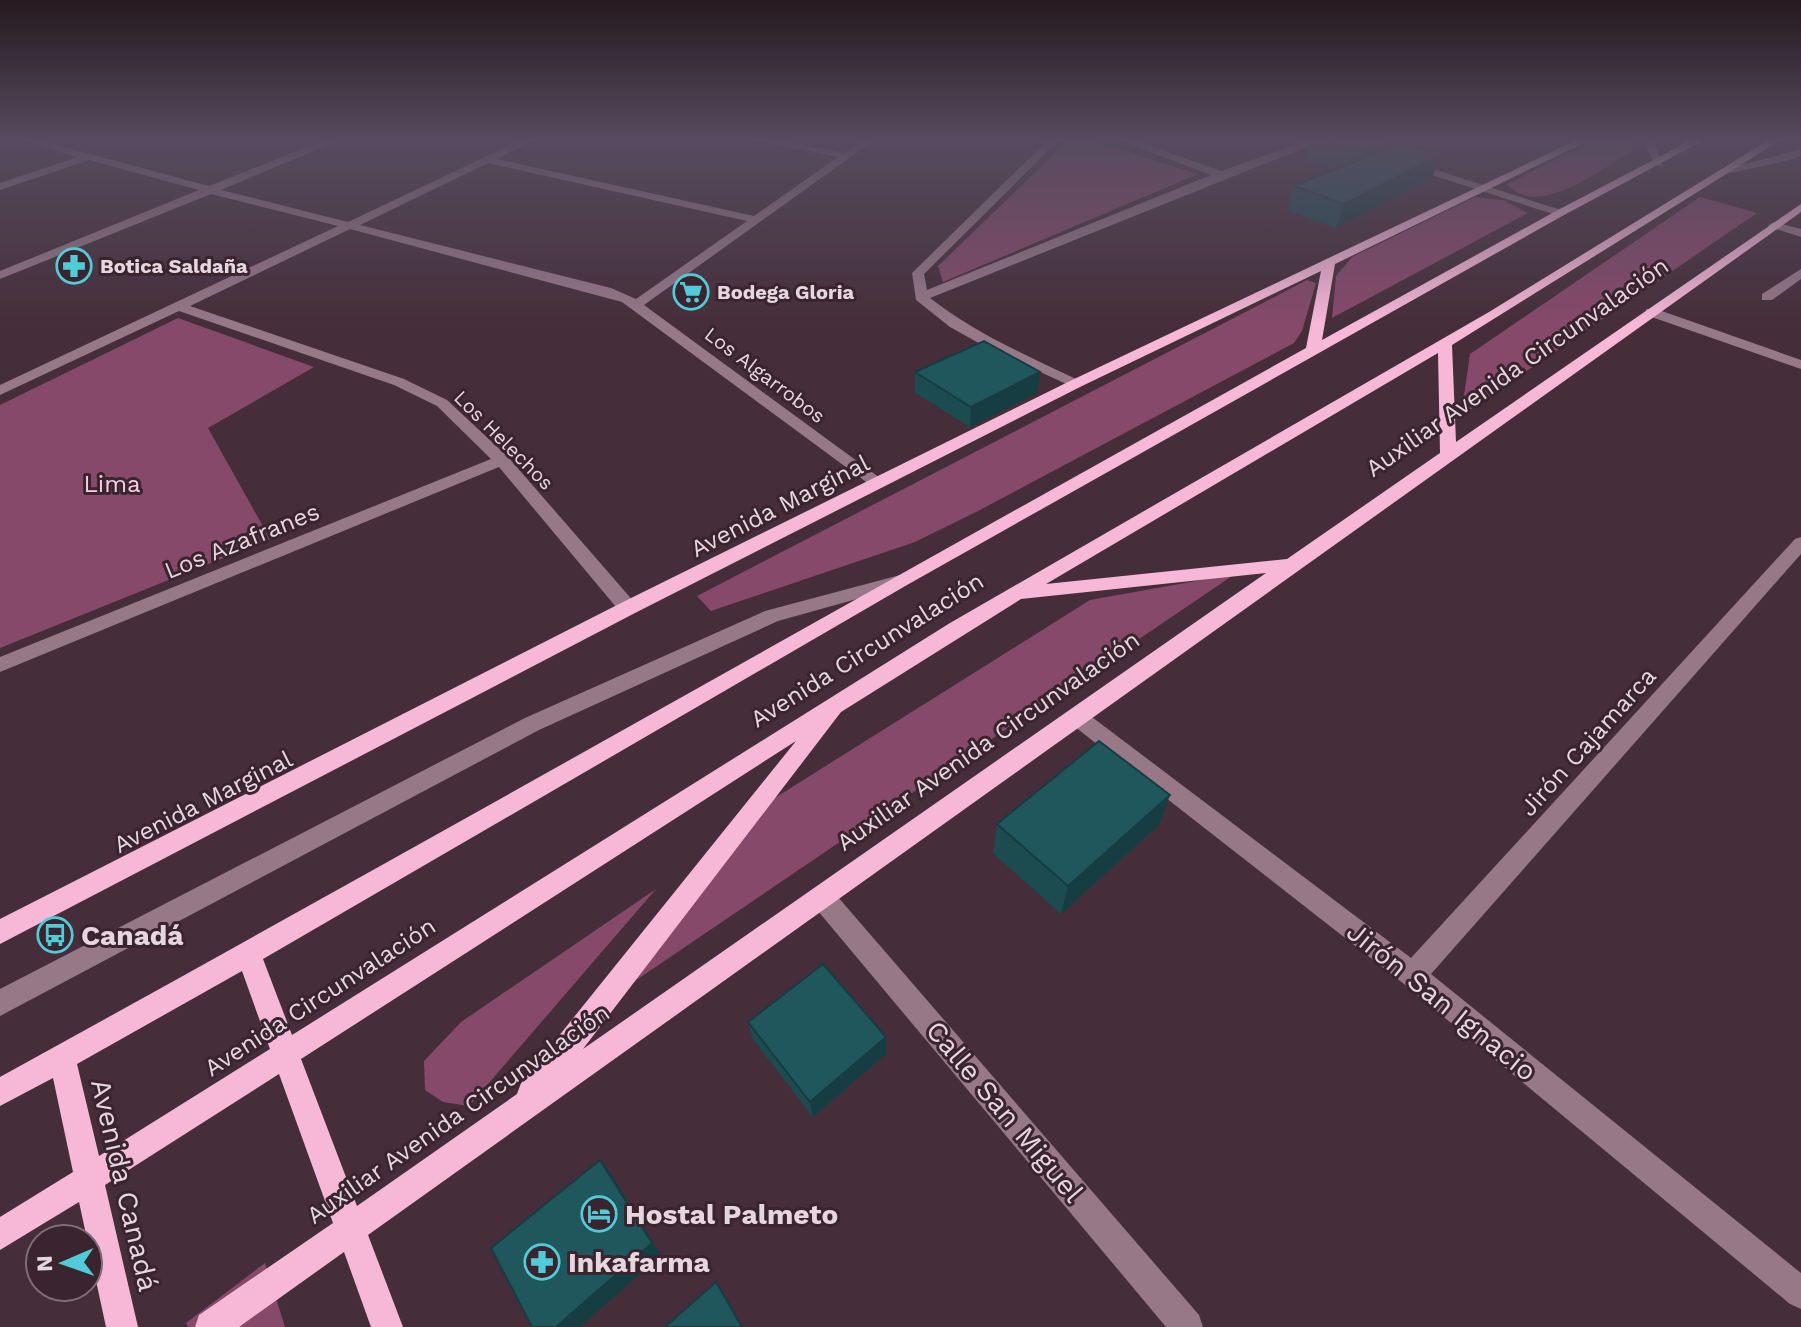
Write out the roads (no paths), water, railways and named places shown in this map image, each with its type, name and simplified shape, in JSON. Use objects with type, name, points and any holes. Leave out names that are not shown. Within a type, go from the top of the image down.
[{"type":"main road","name":"Avenida Marginal","points":[[0,932],[628,608],[1075,384],[1458,200]]},
{"type":"main road","name":"Avenida Circunvalación","points":[[0,1092],[900,581],[1586,200]]},
{"type":"main road","name":"Avenida Circunvalación","points":[[0,1235],[841,700],[1015,594],[1445,343],[1676,200]]},
{"type":"main road","name":"Auxiliar Avenida Circunvalación","points":[[211,1327],[1801,207]]},
{"type":"main road","points":[[1313,351],[1329,261]]},
{"type":"main road","points":[[1445,343],[1448,456]]},
{"type":"main road","points":[[1015,594],[1293,565]]},
{"type":"main road","points":[[516,1111],[841,700]]},
{"type":"main road","points":[[248,953],[387,1327]]},
{"type":"main road","name":"Avenida Canadá","points":[[62,1057],[122,1327]]},
{"type":"street","points":[[0,275],[185,200]]},
{"type":"street","name":"Los Algarrobos","points":[[249,200],[606,291],[636,305],[879,483]]},
{"type":"street","points":[[0,391],[401,200]]},
{"type":"street","points":[[666,200],[756,220]]},
{"type":"street","points":[[636,305],[785,200]]},
{"type":"street","points":[[993,200],[918,273],[921,297],[955,324],[1075,384]]},
{"type":"street","points":[[921,297],[1160,200]]},
{"type":"street","points":[[1520,200],[1560,213]]},
{"type":"street","points":[[1774,225],[1801,233]]},
{"type":"street","points":[[1767,297],[1801,273]]},
{"type":"street","name":"Los Helechos","points":[[178,306],[399,382],[442,403],[502,460],[628,608]]},
{"type":"street","points":[[1651,312],[1801,365]]},
{"type":"street","name":"Los Azafranes","points":[[0,665],[502,460]]},
{"type":"street","name":"Jirón Cajamarca","points":[[1413,975],[1801,543]]},
{"type":"street","points":[[0,1003],[532,724],[772,616],[900,581]]},
{"type":"street","name":"Jirón San Ignacio","points":[[1077,717],[1413,975],[1801,1293]]},
{"type":"street","name":"Calle San Miguel","points":[[822,897],[1187,1327]]},
{"type":"place","name":"Botica Saldaña","points":[[74,266]]},
{"type":"place","name":"Bodega Gloria","points":[[691,292]]},
{"type":"place","name":"Canadá","points":[[55,935]]},
{"type":"place","name":"Hostal Palmeto","points":[[599,1214]]},
{"type":"place","name":"Inkafarma","points":[[542,1262]]},
{"type":"park label","name":"Lima","points":[[112,484]]}]
